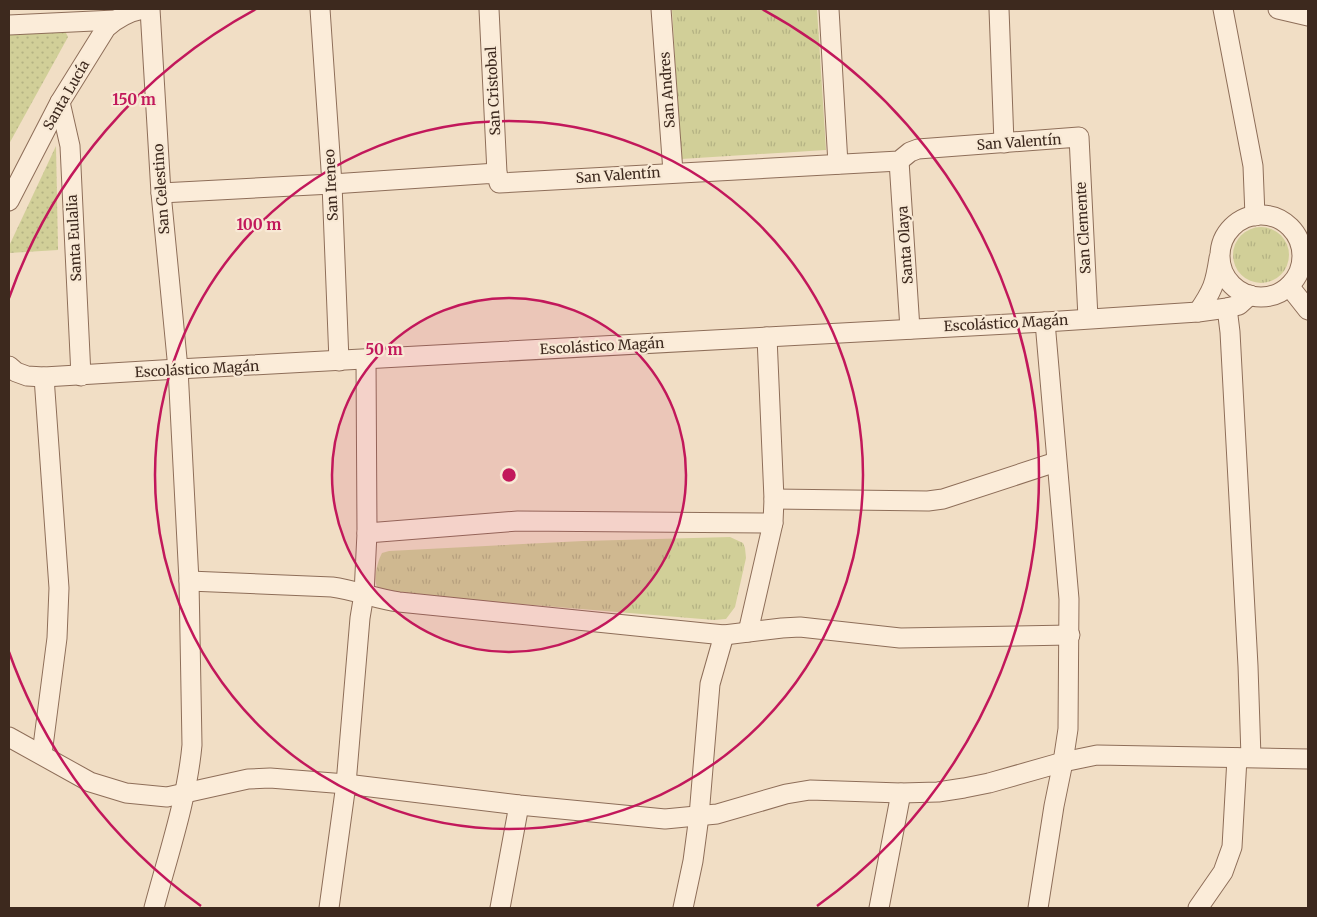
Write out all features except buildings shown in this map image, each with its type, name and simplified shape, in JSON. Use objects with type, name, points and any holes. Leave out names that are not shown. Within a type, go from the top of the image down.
[{"type":"street","name":"Santa Lucía","points":[[9,201],[60,102],[106,28],[129,12],[143,9]]},
{"type":"street","name":"San Celestino","points":[[150,9],[161,193],[178,369],[190,581],[192,745],[190,768],[184,794],[154,908]]},
{"type":"street","name":"San Ireneo","points":[[320,9],[332,184],[339,361]]},
{"type":"street","name":"San Cristobal","points":[[489,9],[497,173]]},
{"type":"street","name":"San Andres","points":[[661,9],[673,172]]},
{"type":"street","points":[[829,9],[838,164]]},
{"type":"street","points":[[998,9],[1004,143]]},
{"type":"street","points":[[1223,9],[1253,166],[1255,216]]},
{"type":"street","points":[[1278,9],[1308,16]]},
{"type":"street","points":[[9,25],[115,20]]},
{"type":"street","name":"Santa Eulalia","points":[[60,102],[70,146],[81,376]]},
{"type":"street","name":"San Valentín","points":[[497,173],[499,183],[899,161],[910,152],[918,149],[1079,137]]},
{"type":"street","name":"San Clemente","points":[[1079,137],[1088,318]]},
{"type":"street","name":"Santa Olaya","points":[[899,161],[910,329]]},
{"type":"street","points":[[161,193],[497,173]]},
{"type":"street","points":[[1198,312],[1210,296],[1215,283],[1221,243],[1227,232],[1236,223],[1248,216],[1262,215],[1275,218],[1287,224],[1296,235],[1305,257],[1297,275],[1288,286],[1308,310]]},
{"type":"street","points":[[1219,256],[1222,270],[1228,281],[1238,290],[1250,295]]},
{"type":"street","name":"Escolástico Magán","points":[[9,366],[16,372],[28,376],[81,376],[178,369],[1044,322],[1198,312],[1227,308],[1239,304],[1250,295],[1263,297],[1277,294],[1288,286]]},
{"type":"street","points":[[1198,908],[1222,872],[1232,847],[1244,758],[1247,647],[1230,332],[1227,308]]},
{"type":"street","points":[[1038,908],[1068,729],[1070,635],[1069,599],[1044,322]]},
{"type":"street","points":[[748,632],[774,523],[767,337]]},
{"type":"street","points":[[329,908],[346,784],[360,618],[364,594],[368,533],[366,359]]},
{"type":"street","points":[[42,754],[57,638],[60,588],[44,377]]},
{"type":"street","points":[[774,499],[928,501],[943,499],[1056,462]]},
{"type":"street","points":[[368,533],[518,521],[774,523]]},
{"type":"street","points":[[190,581],[332,587],[350,589],[399,602],[724,635],[800,627],[900,638],[1070,635]]},
{"type":"street","points":[[683,908],[693,861],[699,816],[710,684],[724,635]]},
{"type":"street","points":[[9,737],[90,782],[104,788],[126,793],[167,797],[248,779],[270,778],[346,784],[519,805],[665,819],[717,814],[786,794],[810,790],[902,793],[938,792],[989,783],[1063,762],[1097,755],[1308,759]]},
{"type":"street","points":[[879,908],[902,793]]},
{"type":"street","points":[[500,908],[519,805]]},
{"type":"green space","points":[[672,9],[817,9],[826,150],[681,159]]},
{"type":"green space","points":[[65,31],[68,37],[9,144],[9,32]]},
{"type":"green space","points":[[56,146],[58,250],[9,253],[9,246]]},
{"type":"green space","points":[[1255,227],[1267,227],[1277,231],[1285,239],[1289,255],[1285,271],[1277,279],[1267,283],[1255,283],[1245,279],[1237,271],[1233,261],[1233,249],[1237,239],[1245,231]]},
{"type":"green space","points":[[730,537],[743,543],[746,558],[735,607],[726,619],[714,620],[385,593],[376,585],[376,570],[380,556],[382,553],[389,551],[583,541]]}]
